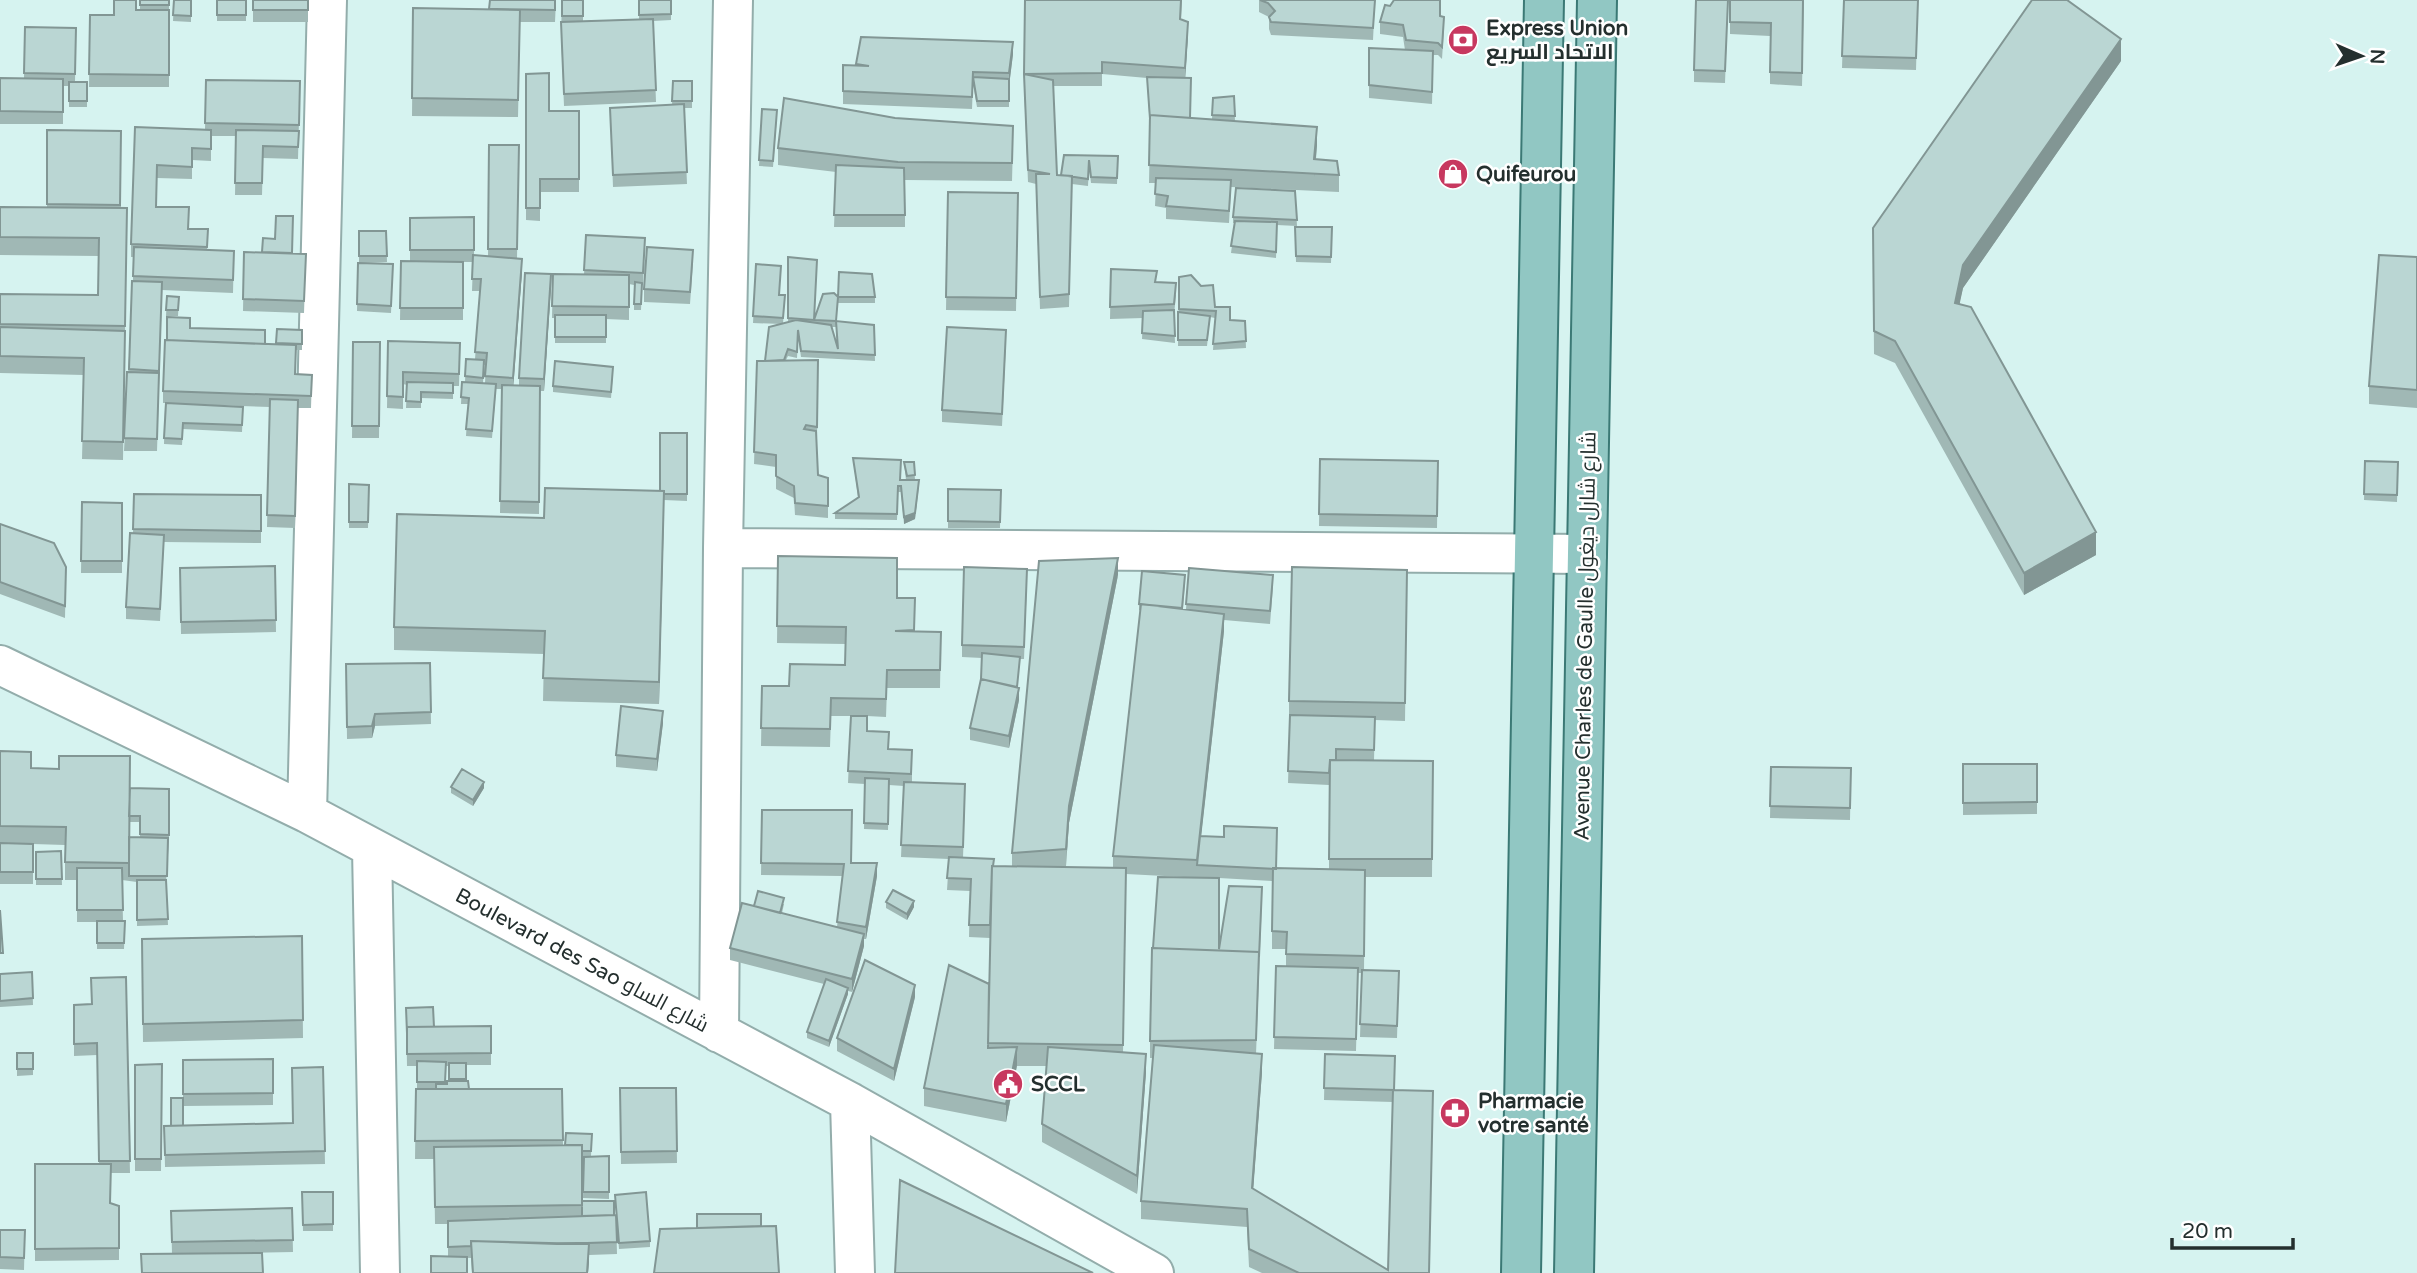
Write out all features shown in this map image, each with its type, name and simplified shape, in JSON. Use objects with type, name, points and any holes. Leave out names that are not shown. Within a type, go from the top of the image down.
[{"type":"main road","points":[[1521,1273],[1544,0]]},
{"type":"main road","name":"Avenue Charles de Gaulle شارع شارل ديغول","points":[[1574,1273],[1597,0]]},
{"type":"street","points":[[307,813],[327,0]]},
{"type":"street","points":[[719,1033],[723,548],[733,0]]},
{"type":"street","points":[[723,548],[1587,554]]},
{"type":"street","name":"Boulevard des Sao شارع الساو","points":[[0,665],[307,813],[850,1102],[1154,1273]]},
{"type":"street","points":[[372,848],[380,1273]]},
{"type":"street","points":[[850,1102],[855,1273]]},
{"type":"building","points":[[114,0],[136,0],[136,10],[169,10],[169,75],[89,74],[90,15],[114,15]]},
{"type":"building","points":[[140,0],[169,0],[169,5],[140,5]]},
{"type":"building","points":[[174,0],[191,0],[191,16],[173,15]]},
{"type":"building","points":[[217,0],[246,0],[246,15],[217,15]]},
{"type":"building","points":[[253,0],[308,0],[308,10],[253,10]]},
{"type":"building","points":[[490,0],[555,0],[555,10],[489,9]]},
{"type":"building","points":[[562,0],[583,0],[583,16],[562,16]]},
{"type":"building","points":[[639,0],[671,0],[671,14],[639,15]]},
{"type":"building","points":[[1025,0],[1181,0],[1180,19],[1188,22],[1185,68],[1102,62],[1102,73],[1024,74]]},
{"type":"building","points":[[1260,0],[1375,0],[1373,28],[1271,22],[1269,17],[1275,11],[1268,3]]},
{"type":"building","points":[[1394,0],[1440,0],[1440,16],[1444,17],[1442,47],[1438,43],[1406,40],[1403,25],[1380,22],[1385,5],[1390,6]]},
{"type":"building","points":[[1696,0],[1728,0],[1725,71],[1694,70]]},
{"type":"building","points":[[1730,0],[1803,0],[1802,73],[1770,72],[1771,23],[1730,22]]},
{"type":"building","points":[[1844,0],[1918,0],[1916,58],[1842,56]]},
{"type":"building","points":[[2032,0],[2067,0],[2121,39],[1963,265],[1955,303],[1971,307],[2096,532],[2024,573],[1895,341],[1874,331],[1873,228]]},
{"type":"building","points":[[413,8],[520,10],[518,100],[412,98]]},
{"type":"building","points":[[653,19],[656,90],[564,94],[561,22]]},
{"type":"building","points":[[25,27],[76,28],[75,74],[24,73]]},
{"type":"building","points":[[861,37],[1013,42],[1009,73],[973,72],[972,97],[843,91],[843,65],[869,66],[856,64]]},
{"type":"building","points":[[1369,48],[1433,51],[1432,92],[1369,85]]},
{"type":"building","points":[[549,73],[549,111],[579,111],[579,179],[540,179],[540,208],[526,208],[526,74]]},
{"type":"building","points":[[1024,74],[1053,80],[1057,175],[1072,176],[1069,294],[1040,297],[1036,174],[1050,174],[1028,170]]},
{"type":"building","points":[[973,77],[1009,79],[1009,101],[977,101]]},
{"type":"building","points":[[1147,77],[1191,78],[1190,118],[1150,115],[1150,119]]},
{"type":"building","points":[[0,78],[63,79],[63,112],[0,111]]},
{"type":"building","points":[[206,80],[300,81],[299,125],[205,123]]},
{"type":"building","points":[[673,81],[692,81],[692,101],[672,101]]},
{"type":"building","points":[[69,82],[87,82],[87,101],[69,101]]},
{"type":"building","points":[[1234,96],[1235,116],[1212,115],[1213,98]]},
{"type":"building","points":[[784,98],[895,118],[1013,126],[1012,163],[898,162],[778,148]]},
{"type":"building","points":[[684,104],[687,172],[613,175],[610,108]]},
{"type":"building","points":[[762,109],[777,110],[773,161],[759,160]]},
{"type":"building","points":[[1150,115],[1317,127],[1314,159],[1337,161],[1339,175],[1149,165]]},
{"type":"building","points":[[135,127],[211,130],[211,149],[192,148],[192,167],[157,165],[156,207],[189,207],[188,229],[208,229],[207,247],[131,244]]},
{"type":"building","points":[[47,130],[121,131],[120,205],[47,204]]},
{"type":"building","points":[[236,130],[299,131],[298,147],[263,146],[262,183],[235,183]]},
{"type":"building","points":[[489,145],[519,145],[517,249],[488,249]]},
{"type":"building","points":[[1064,155],[1118,156],[1117,178],[1091,177],[1089,160],[1088,179],[1061,175]]},
{"type":"building","points":[[836,165],[904,168],[905,215],[834,215]]},
{"type":"building","points":[[1156,178],[1231,180],[1229,211],[1166,206],[1168,196],[1155,194]]},
{"type":"building","points":[[1236,188],[1295,191],[1297,220],[1233,217]]},
{"type":"building","points":[[948,192],[1018,193],[1016,298],[946,297]]},
{"type":"building","points":[[0,207],[127,208],[125,326],[0,324],[0,294],[98,295],[99,238],[0,237]]},
{"type":"building","points":[[276,216],[293,216],[292,253],[262,252],[263,238],[275,239]]},
{"type":"building","points":[[474,217],[474,250],[410,250],[410,218]]},
{"type":"building","points":[[1235,221],[1277,222],[1276,252],[1231,246]]},
{"type":"building","points":[[1295,227],[1332,227],[1331,257],[1296,256]]},
{"type":"building","points":[[359,231],[386,231],[387,256],[359,256]]},
{"type":"building","points":[[586,235],[645,238],[643,273],[584,270]]},
{"type":"building","points":[[134,247],[234,251],[233,280],[133,276]]},
{"type":"building","points":[[647,247],[693,250],[690,292],[644,289]]},
{"type":"building","points":[[244,252],[306,254],[304,301],[243,299]]},
{"type":"building","points":[[473,255],[522,259],[513,378],[485,376],[487,353],[475,352],[481,279],[472,279]]},
{"type":"building","points":[[2379,255],[2417,257],[2417,390],[2369,386]]},
{"type":"building","points":[[788,257],[817,260],[814,320],[788,318]]},
{"type":"building","points":[[401,261],[463,262],[463,308],[400,308]]},
{"type":"building","points":[[358,263],[393,264],[391,306],[357,304]]},
{"type":"building","points":[[756,264],[781,266],[779,295],[785,295],[783,318],[753,316]]},
{"type":"building","points":[[1111,269],[1157,271],[1155,282],[1176,283],[1174,304],[1110,307]]},
{"type":"building","points":[[839,272],[872,274],[875,297],[838,297]]},
{"type":"building","points":[[525,273],[551,274],[544,379],[519,378]]},
{"type":"building","points":[[553,274],[629,275],[629,307],[552,306]]},
{"type":"building","points":[[1191,275],[1201,286],[1213,285],[1215,307],[1230,307],[1230,320],[1245,321],[1246,341],[1213,344],[1216,311],[1179,309],[1179,277]]},
{"type":"building","points":[[132,281],[162,282],[159,371],[129,369]]},
{"type":"building","points":[[635,282],[642,283],[641,304],[634,304]]},
{"type":"building","points":[[834,293],[838,297],[836,321],[814,320],[823,294]]},
{"type":"building","points":[[167,296],[179,297],[178,310],[166,310]]},
{"type":"building","points":[[1174,310],[1175,336],[1142,333],[1143,311]]},
{"type":"building","points":[[1178,312],[1210,316],[1207,340],[1178,340]]},
{"type":"building","points":[[555,315],[606,315],[606,337],[555,337]]},
{"type":"building","points":[[167,317],[190,318],[190,328],[265,330],[265,344],[167,340]]},
{"type":"building","points":[[796,320],[831,325],[838,349],[836,321],[874,325],[875,355],[801,351],[798,330],[797,352],[788,349],[784,360],[765,361],[769,327]]},
{"type":"building","points":[[0,327],[125,331],[123,442],[82,441],[84,358],[0,356]]},
{"type":"building","points":[[947,327],[1006,330],[1002,414],[942,410]]},
{"type":"building","points":[[277,329],[302,330],[302,344],[276,343]]},
{"type":"building","points":[[165,340],[296,345],[295,374],[312,375],[311,396],[163,391]]},
{"type":"building","points":[[388,341],[460,343],[459,374],[403,372],[403,397],[387,396]]},
{"type":"building","points":[[353,342],[380,342],[379,426],[352,426]]},
{"type":"building","points":[[466,359],[484,360],[483,378],[465,376]]},
{"type":"building","points":[[818,360],[817,427],[806,425],[804,429],[816,431],[818,475],[828,478],[828,506],[795,503],[794,486],[776,476],[776,455],[754,452],[757,361]]},
{"type":"building","points":[[555,361],[613,367],[611,392],[553,386]]},
{"type":"building","points":[[127,372],[159,373],[157,439],[124,438]]},
{"type":"building","points":[[407,382],[453,383],[453,393],[421,392],[421,402],[406,401]]},
{"type":"building","points":[[462,382],[496,384],[492,431],[466,429],[469,398],[461,397]]},
{"type":"building","points":[[502,385],[540,386],[539,502],[500,501]]},
{"type":"building","points":[[270,399],[298,400],[295,516],[267,515]]},
{"type":"building","points":[[166,403],[243,407],[242,425],[183,423],[182,439],[164,438]]},
{"type":"building","points":[[660,433],[687,433],[687,494],[664,494],[664,491],[660,491]]},
{"type":"building","points":[[853,458],[901,460],[900,480],[919,480],[915,513],[904,517],[901,486],[898,486],[897,514],[835,513],[859,497]]},
{"type":"building","points":[[1320,459],[1438,461],[1437,516],[1319,514]]},
{"type":"building","points":[[2365,461],[2398,462],[2397,495],[2364,494]]},
{"type":"building","points":[[904,462],[914,462],[915,475],[907,476]]},
{"type":"building","points":[[349,484],[369,485],[368,522],[349,522]]},
{"type":"building","points":[[545,488],[664,491],[659,682],[543,678],[545,631],[394,627],[397,514],[544,518]]},
{"type":"building","points":[[948,489],[1001,490],[1000,522],[948,521]]},
{"type":"building","points":[[134,494],[261,495],[261,531],[133,529]]},
{"type":"building","points":[[82,502],[122,503],[122,561],[81,561]]},
{"type":"building","points":[[0,524],[54,543],[66,567],[65,606],[0,582]]},
{"type":"building","points":[[130,533],[164,535],[160,609],[126,607]]},
{"type":"building","points":[[778,556],[897,558],[897,598],[915,598],[914,630],[895,631],[941,632],[940,670],[887,670],[886,699],[831,698],[830,729],[761,728],[762,686],[789,686],[790,664],[845,665],[846,627],[777,626]]},
{"type":"building","points":[[1118,558],[1069,806],[1066,849],[1012,853],[1039,561]]},
{"type":"building","points":[[275,566],[276,620],[181,622],[180,568]]},
{"type":"building","points":[[964,567],[1027,569],[1024,647],[962,645]]},
{"type":"building","points":[[1292,567],[1407,570],[1405,703],[1289,701]]},
{"type":"building","points":[[1189,568],[1273,575],[1270,611],[1186,604]]},
{"type":"building","points":[[1142,571],[1185,575],[1182,608],[1139,604]]},
{"type":"building","points":[[1141,604],[1224,614],[1197,860],[1113,856]]},
{"type":"building","points":[[982,653],[1020,657],[1017,687],[981,679]]},
{"type":"building","points":[[430,663],[431,712],[375,714],[372,726],[347,727],[346,664]]},
{"type":"building","points":[[981,679],[1019,688],[1009,736],[970,728]]},
{"type":"building","points":[[621,706],[663,711],[657,759],[616,755]]},
{"type":"building","points":[[1290,715],[1375,717],[1374,750],[1336,749],[1336,760],[1330,760],[1329,773],[1288,771]]},
{"type":"building","points":[[851,716],[867,716],[867,731],[889,732],[888,749],[912,750],[911,774],[848,771]]},
{"type":"building","points":[[0,751],[31,752],[31,768],[59,769],[59,756],[130,756],[129,863],[65,862],[66,827],[0,826]]},
{"type":"building","points":[[1330,760],[1433,761],[1432,859],[1329,859]]},
{"type":"building","points":[[1963,764],[2037,764],[2037,802],[1963,803]]},
{"type":"building","points":[[1771,767],[1851,768],[1850,808],[1770,806]]},
{"type":"building","points":[[462,769],[484,782],[473,800],[451,787]]},
{"type":"building","points":[[865,778],[889,779],[888,824],[864,823]]},
{"type":"building","points":[[904,782],[965,784],[963,847],[901,845]]},
{"type":"building","points":[[130,788],[169,789],[169,835],[140,834],[140,816],[129,816]]},
{"type":"building","points":[[762,810],[852,810],[851,863],[877,863],[866,927],[837,922],[844,864],[761,863]]},
{"type":"building","points":[[1224,826],[1277,828],[1276,869],[1197,865],[1200,836],[1224,837]]},
{"type":"building","points":[[129,837],[168,838],[167,876],[129,876]]},
{"type":"building","points":[[0,843],[33,844],[33,872],[0,872]]},
{"type":"building","points":[[61,851],[62,879],[36,879],[36,852]]},
{"type":"building","points":[[949,857],[994,859],[990,925],[969,925],[971,879],[947,878]]},
{"type":"building","points":[[992,866],[1126,868],[1123,1045],[988,1043]]},
{"type":"building","points":[[77,868],[122,868],[123,910],[77,910]]},
{"type":"building","points":[[1273,868],[1365,870],[1364,956],[1286,954],[1287,932],[1272,931]]},
{"type":"building","points":[[1158,877],[1219,878],[1219,949],[1229,886],[1262,887],[1259,957],[1259,952],[1153,948]]},
{"type":"building","points":[[137,880],[166,880],[168,919],[137,920]]},
{"type":"building","points":[[893,890],[914,901],[907,914],[886,902]]},
{"type":"building","points":[[758,891],[784,898],[780,913],[754,906]]},
{"type":"building","points":[[742,903],[864,934],[852,979],[730,948]]},
{"type":"building","points":[[0,910],[3,953],[0,953]]},
{"type":"building","points":[[97,921],[125,921],[124,943],[97,943]]},
{"type":"building","points":[[302,936],[303,1020],[143,1024],[142,939]]},
{"type":"building","points":[[1152,948],[1259,952],[1256,1040],[1150,1041]]},
{"type":"building","points":[[865,960],[915,985],[894,1069],[837,1038]]},
{"type":"building","points":[[949,965],[989,984],[988,1048],[1017,1047],[1006,1104],[924,1088]]},
{"type":"building","points":[[1276,966],[1358,968],[1356,1039],[1274,1037]]},
{"type":"building","points":[[1362,970],[1399,971],[1397,1026],[1360,1024]]},
{"type":"building","points":[[32,972],[33,998],[0,1001],[0,974]]},
{"type":"building","points":[[126,977],[130,1161],[99,1161],[97,1043],[74,1044],[74,1005],[92,1004],[91,978]]},
{"type":"building","points":[[826,979],[848,988],[829,1041],[807,1032]]},
{"type":"building","points":[[433,1007],[434,1027],[407,1027],[407,1033],[406,1008]]},
{"type":"building","points":[[491,1026],[491,1053],[407,1054],[407,1027]]},
{"type":"building","points":[[1154,1045],[1262,1054],[1252,1188],[1388,1270],[1393,1090],[1433,1091],[1429,1273],[1299,1273],[1249,1249],[1247,1209],[1141,1201]]},
{"type":"building","points":[[1048,1047],[1146,1054],[1137,1176],[1042,1124]]},
{"type":"building","points":[[17,1053],[33,1053],[33,1069],[17,1069]]},
{"type":"building","points":[[1325,1054],[1395,1056],[1394,1090],[1324,1088]]},
{"type":"building","points":[[273,1059],[273,1093],[183,1094],[183,1060]]},
{"type":"building","points":[[417,1061],[446,1062],[445,1082],[417,1082]]},
{"type":"building","points":[[449,1063],[466,1063],[466,1079],[449,1079]]},
{"type":"building","points":[[162,1064],[161,1159],[135,1159],[135,1065]]},
{"type":"building","points":[[323,1067],[325,1151],[165,1155],[164,1126],[293,1123],[292,1068]]},
{"type":"building","points":[[447,1081],[468,1081],[469,1089],[436,1089],[436,1084],[447,1084]]},
{"type":"building","points":[[620,1088],[676,1088],[677,1151],[621,1152]]},
{"type":"building","points":[[416,1089],[562,1089],[563,1140],[415,1141]]},
{"type":"building","points":[[171,1098],[183,1098],[183,1126],[171,1126]]},
{"type":"building","points":[[566,1133],[592,1134],[591,1151],[582,1151],[582,1145],[565,1145]]},
{"type":"building","points":[[582,1145],[582,1205],[435,1207],[434,1147]]},
{"type":"building","points":[[609,1156],[609,1192],[583,1192],[584,1157]]},
{"type":"building","points":[[35,1164],[111,1164],[110,1203],[119,1206],[119,1248],[35,1249]]},
{"type":"building","points":[[900,1180],[1093,1273],[895,1273]]},
{"type":"building","points":[[302,1192],[333,1192],[333,1224],[303,1225]]},
{"type":"building","points":[[646,1192],[650,1241],[619,1243],[615,1195]]},
{"type":"building","points":[[582,1201],[614,1201],[614,1215],[582,1216]]},
{"type":"building","points":[[292,1208],[293,1240],[172,1242],[171,1211]]},
{"type":"building","points":[[697,1214],[761,1214],[761,1226],[697,1228]]},
{"type":"building","points":[[616,1215],[617,1242],[557,1244],[471,1241],[471,1246],[448,1247],[448,1221]]},
{"type":"building","points":[[776,1226],[779,1273],[654,1273],[660,1229]]},
{"type":"building","points":[[0,1230],[25,1230],[24,1258],[0,1257]]},
{"type":"building","points":[[471,1241],[589,1244],[587,1273],[473,1273]]},
{"type":"building","points":[[262,1253],[263,1273],[142,1273],[141,1254]]},
{"type":"building","points":[[431,1256],[467,1257],[467,1273],[431,1273]]},
{"type":"place","name":"Express Union الاتحاد السريع","points":[[1463,40]]},
{"type":"place","name":"Quifeurou","points":[[1453,174]]},
{"type":"place","name":"SCCL","points":[[1008,1084]]},
{"type":"place","name":"Pharmacie votre santé","points":[[1455,1113]]}]
